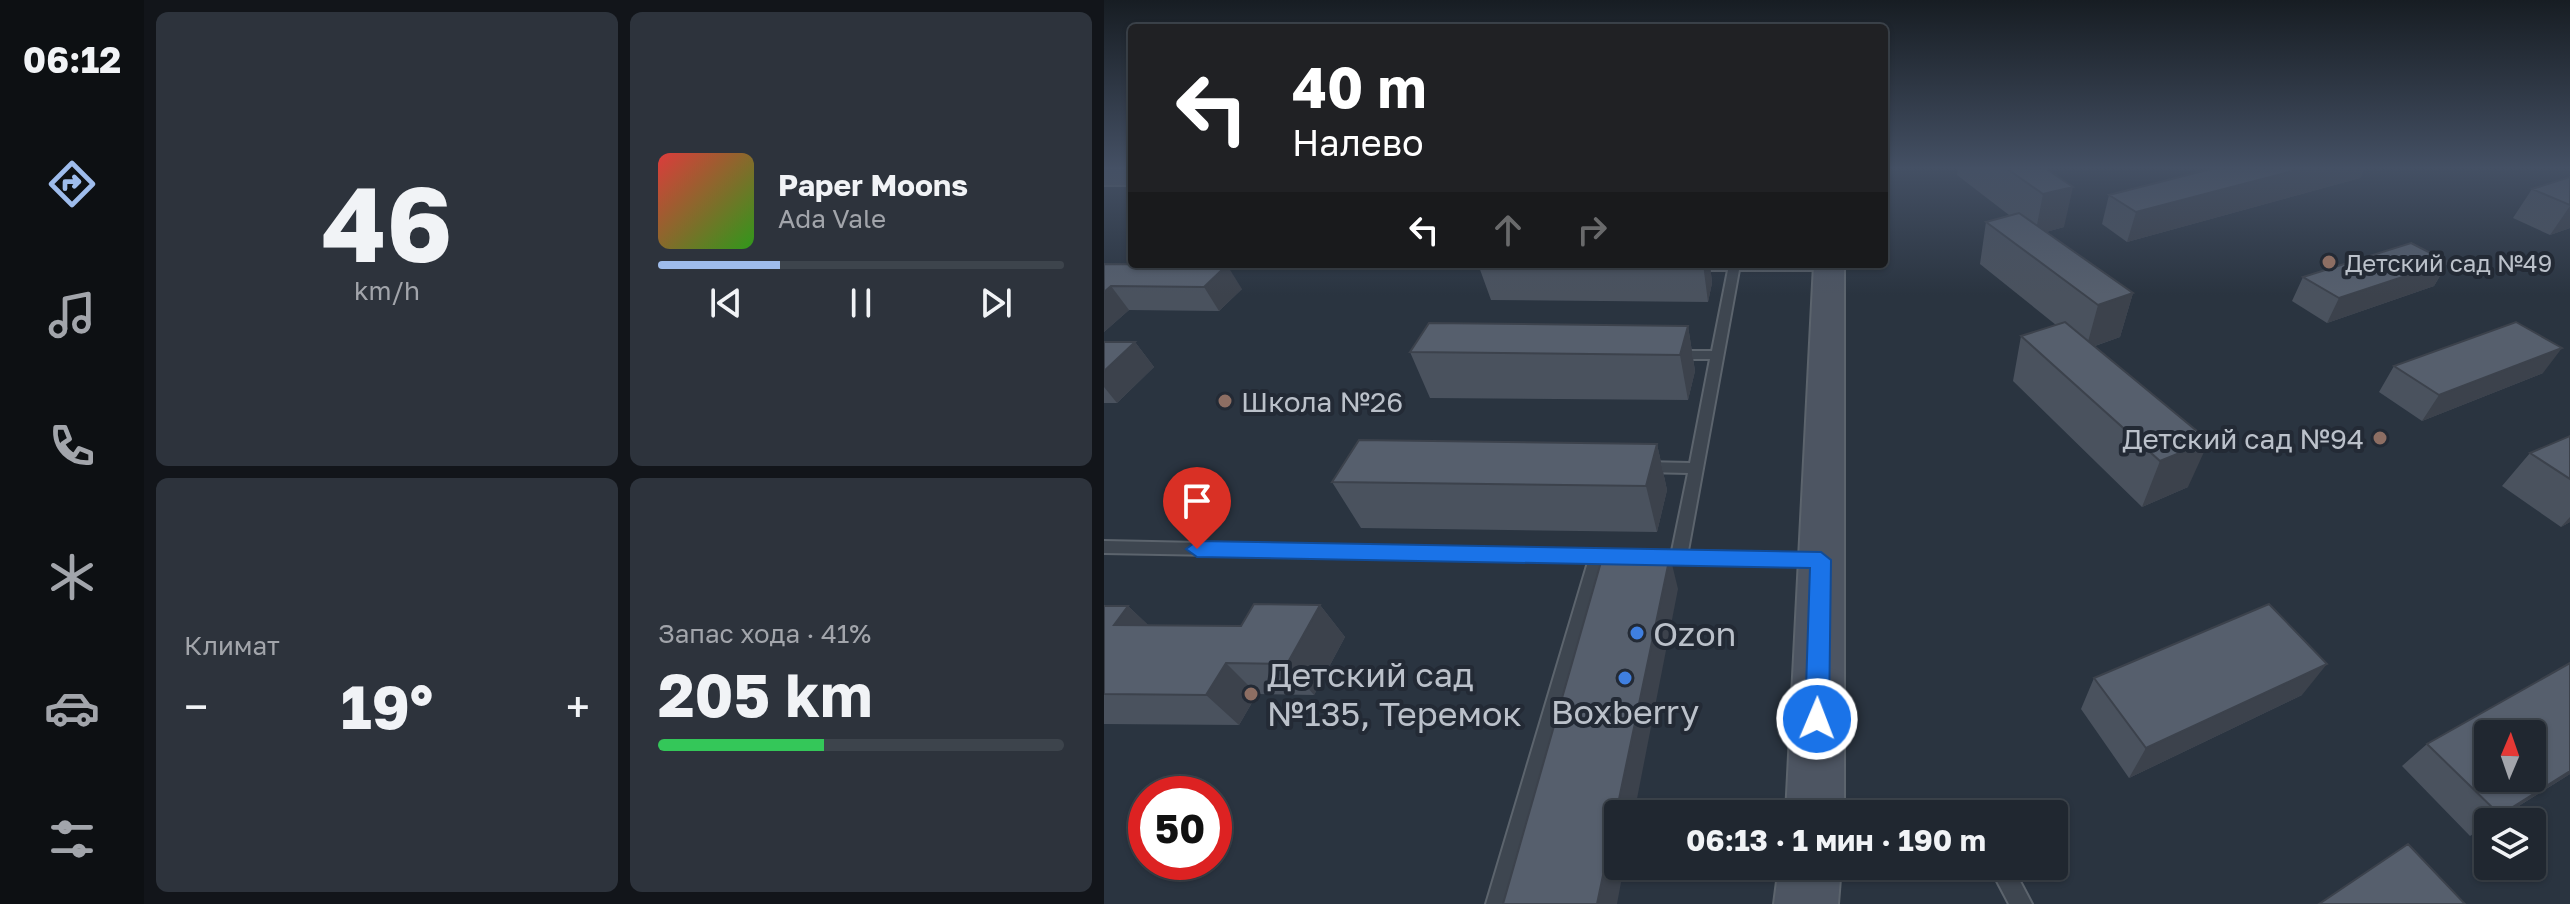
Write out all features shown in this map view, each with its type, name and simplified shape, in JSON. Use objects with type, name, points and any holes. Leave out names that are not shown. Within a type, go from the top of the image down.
[{"type":"main road","points":[[1815,800],[1829,268]]},
{"type":"main road","points":[[1806,904],[1809,880]]},
{"type":"lane","points":[[1679,557],[1734,268]]},
{"type":"lane","points":[[1656,354],[1717,355]]},
{"type":"lane","points":[[1634,467],[1696,468]]},
{"type":"lane","points":[[1104,547],[1821,560]]},
{"type":"lane","points":[[1497,904],[1598,556]]},
{"type":"lane","points":[[2008,880],[2021,904]]},
{"type":"building","points":[[2019,213],[2133,293],[2098,305],[1986,222]]},
{"type":"building","points":[[2411,243],[2448,262],[2339,298],[2303,277]]},
{"type":"building","points":[[1104,264],[1128,264],[1128,268],[1224,268],[1204,287],[1111,286],[1104,292]]},
{"type":"building","points":[[2065,322],[2209,441],[2160,461],[2021,336]]},
{"type":"building","points":[[2516,322],[2562,348],[2439,395],[2394,366]]},
{"type":"building","points":[[1429,323],[1688,326],[1680,355],[1410,352]]},
{"type":"building","points":[[1104,342],[1135,342],[1104,371]]},
{"type":"building","points":[[2570,436],[2570,479],[2530,453]]},
{"type":"building","points":[[1359,440],[1657,444],[1646,486],[1332,482]]},
{"type":"building","points":[[1603,555],[1670,556],[1619,800],[1604,800],[1604,871],[1597,904],[1503,904]]},
{"type":"building","points":[[1254,604],[1320,605],[1287,664],[1226,663],[1206,695],[1104,694],[1104,606],[1128,606],[1114,625],[1241,626]]},
{"type":"building","points":[[2269,604],[2327,664],[2146,748],[2094,678]]},
{"type":"building","points":[[2570,663],[2570,771],[2546,786],[2546,720],[2474,720],[2474,790],[2427,744]]},
{"type":"building","points":[[2476,792],[2537,792],[2511,808],[2493,808]]},
{"type":"building","points":[[2408,844],[2465,904],[2319,904]]},
{"type":"place","name":"Детский сад №49","points":[[2329,262]]},
{"type":"place","name":"Школа №26","points":[[1225,401]]},
{"type":"place","name":"Детский сад №94","points":[[2380,438]]},
{"type":"place","name":"Ozon","points":[[1637,633]]},
{"type":"place","name":"Boxberry","points":[[1625,678]]},
{"type":"place","name":"Детский сад №135, Теремок","points":[[1251,694]]},
{"type":"route","points":[[1197,549],[1821,560],[1817,719]]}]
